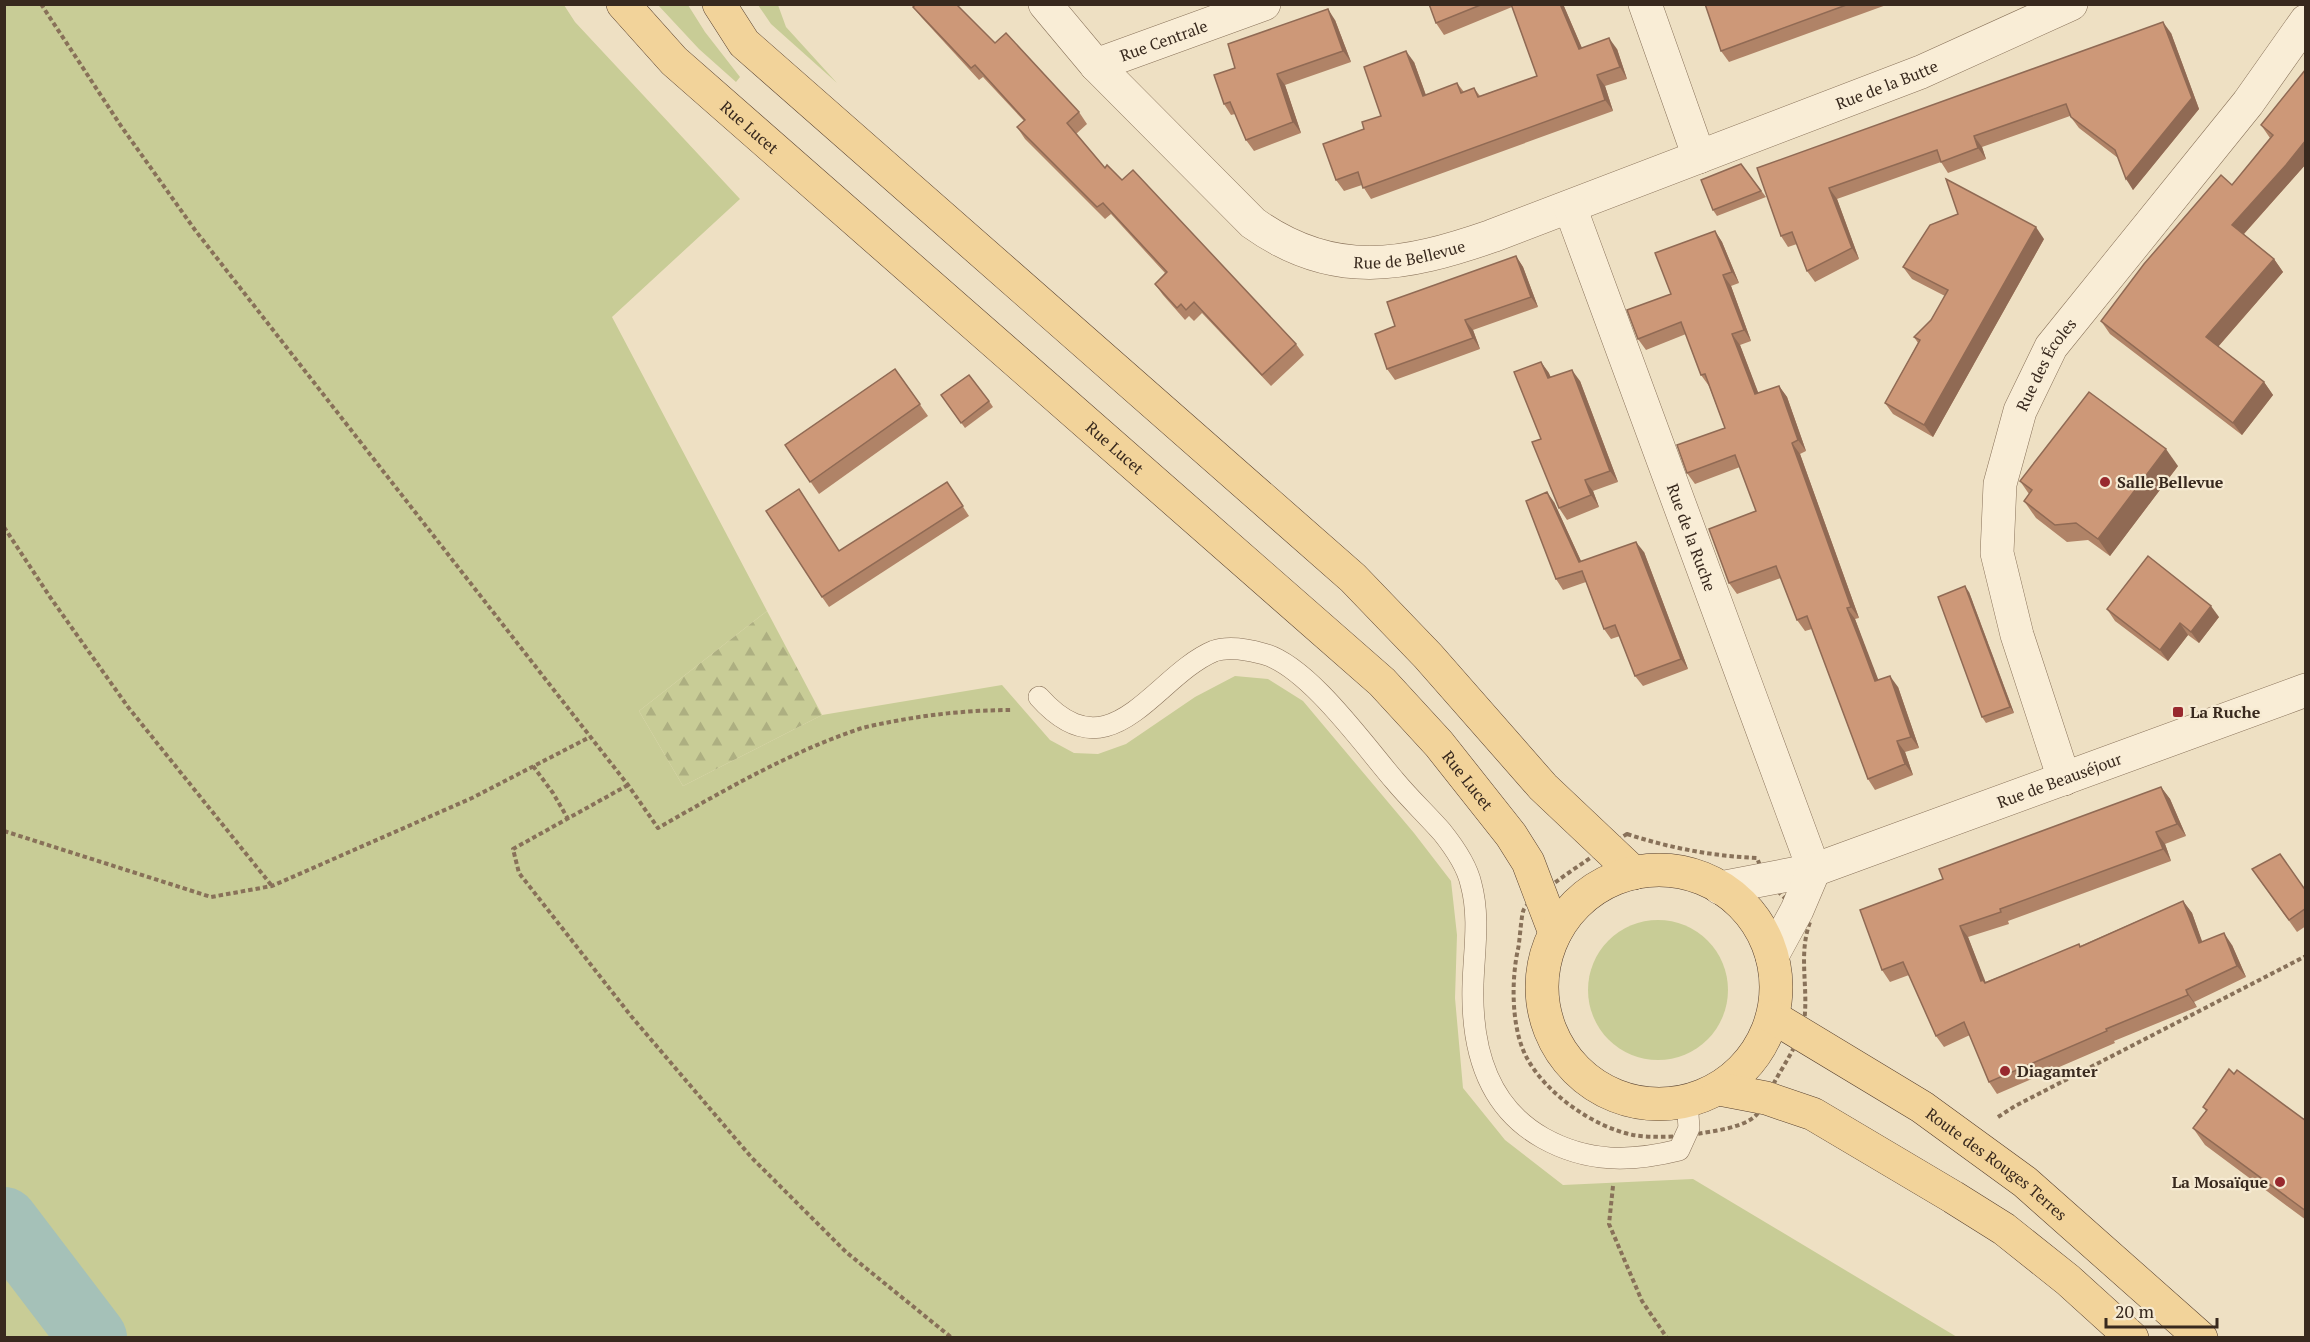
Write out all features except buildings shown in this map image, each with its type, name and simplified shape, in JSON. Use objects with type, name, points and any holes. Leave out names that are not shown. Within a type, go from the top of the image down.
[{"type":"main road","name":"Rue Lucet","points":[[622,4],[674,61],[1382,682],[1439,744],[1511,835],[1528,861],[1555,933]]},
{"type":"main road","points":[[719,4],[744,43],[1353,578],[1428,656],[1543,787],[1634,873]]},
{"type":"main road","points":[[1663,870],[1693,875],[1720,888],[1743,906],[1761,929],[1772,956],[1787,1025],[1761,1046],[1743,1070],[1719,1089],[1687,1101],[1648,1104],[1611,1094],[1579,1073],[1556,1044],[1543,1007],[1543,969],[1555,933],[1575,906],[1602,885],[1634,873],[1663,870]]},
{"type":"main road","name":"Route des Rouges Terres","points":[[1787,1025],[1922,1107],[2025,1182],[2201,1338]]},
{"type":"main road","points":[[1719,1089],[1766,1098],[1813,1114],[1953,1197],[2004,1229],[2068,1280],[2132,1338]]},
{"type":"street","name":"Rue de Bellevue","points":[[1045,4],[1096,65],[1253,224],[1274,238],[1300,250],[1327,258],[1361,262],[1402,261],[1443,253],[1699,157]]},
{"type":"street","name":"Rue Centrale","points":[[1096,65],[1264,4]]},
{"type":"street","points":[[1645,4],[1699,157]]},
{"type":"street","name":"Rue de la Butte","points":[[1699,157],[1921,72],[2071,4]]},
{"type":"street","name":"Rue des Écoles","points":[[2064,778],[2017,635],[1997,553],[2000,484],[2020,411],[2051,347],[2248,103],[2306,21]]},
{"type":"street","name":"Rue de la Ruche","points":[[1570,207],[1814,870]]},
{"type":"street","name":"Rue de Beauséjour","points":[[1720,888],[1814,870],[2306,690]]},
{"type":"street","points":[[1772,956],[1797,910],[1814,870]]},
{"type":"lane","points":[[1039,697],[1066,722],[1087,728],[1109,725],[1130,715],[1194,663],[1217,650],[1240,649],[1266,654],[1291,667],[1309,682],[1444,834],[1460,858],[1471,883],[1475,910],[1476,941],[1473,983],[1475,1031],[1489,1080],[1501,1102],[1513,1117],[1556,1145],[1589,1156],[1617,1158],[1657,1155],[1679,1150],[1689,1128],[1687,1101]]},
{"type":"path","points":[[41,4],[121,126],[195,230],[628,785],[658,828],[735,784],[788,758],[860,728],[922,716],[977,710],[1016,710],[1058,715]]},
{"type":"path","points":[[4,527],[50,597],[128,707],[273,886]]},
{"type":"path","points":[[4,831],[211,897],[273,886],[472,798],[590,737]]},
{"type":"path","points":[[533,766],[553,793],[568,819]]},
{"type":"path","points":[[628,785],[513,849],[519,873],[631,1016],[752,1158],[846,1252],[952,1338]]},
{"type":"path","points":[[1627,834],[1678,849],[1757,858],[1766,880],[1810,922],[1803,960],[1805,1014],[1787,1025],[1766,1098],[1755,1117],[1713,1131],[1685,1136],[1633,1135],[1598,1122],[1571,1107],[1547,1084],[1527,1060],[1517,1028],[1513,999],[1513,972],[1524,909],[1606,847],[1627,834]]},
{"type":"path","points":[[1964,1138],[2015,1106],[2306,956]]},
{"type":"path","points":[[1617,1158],[1609,1224],[1642,1301],[1667,1338]]},
{"type":"green space","points":[[9,4],[564,5],[575,22],[740,199],[612,317],[767,611],[639,711],[683,786],[822,715],[1002,685],[1050,740],[1074,753],[1098,754],[1126,744],[1195,697],[1235,676],[1268,679],[1303,701],[1414,833],[1451,881],[1457,935],[1455,998],[1463,1088],[1505,1140],[1563,1185],[1693,1179],[1957,1337],[5,1337],[4,7]]},
{"type":"green space","points":[[658,5],[688,5],[705,32],[740,77],[736,82],[699,49]]},
{"type":"green space","points":[[758,5],[778,5],[786,27],[837,83],[771,24]]},
{"type":"green space","points":[[767,611],[822,715],[683,786],[639,711]]},
{"type":"green space","points":[[1658,920],[1685,926],[1697,932],[1707,941],[1716,951],[1722,963],[1728,990],[1722,1017],[1716,1029],[1707,1039],[1697,1048],[1685,1054],[1658,1060],[1631,1054],[1619,1048],[1609,1039],[1600,1029],[1594,1017],[1588,990],[1594,963],[1600,951],[1609,941],[1619,932],[1631,926]]},
{"type":"waterway","points":[[4,1221],[93,1338]]},
{"type":"place","name":"Salle Bellevue","points":[[2105,482]]},
{"type":"place","name":"La Ruche","points":[[2178,712]]},
{"type":"place","name":"Diagamter","points":[[2005,1071]]},
{"type":"place","name":"La Mosaïque","points":[[2280,1182]]}]
